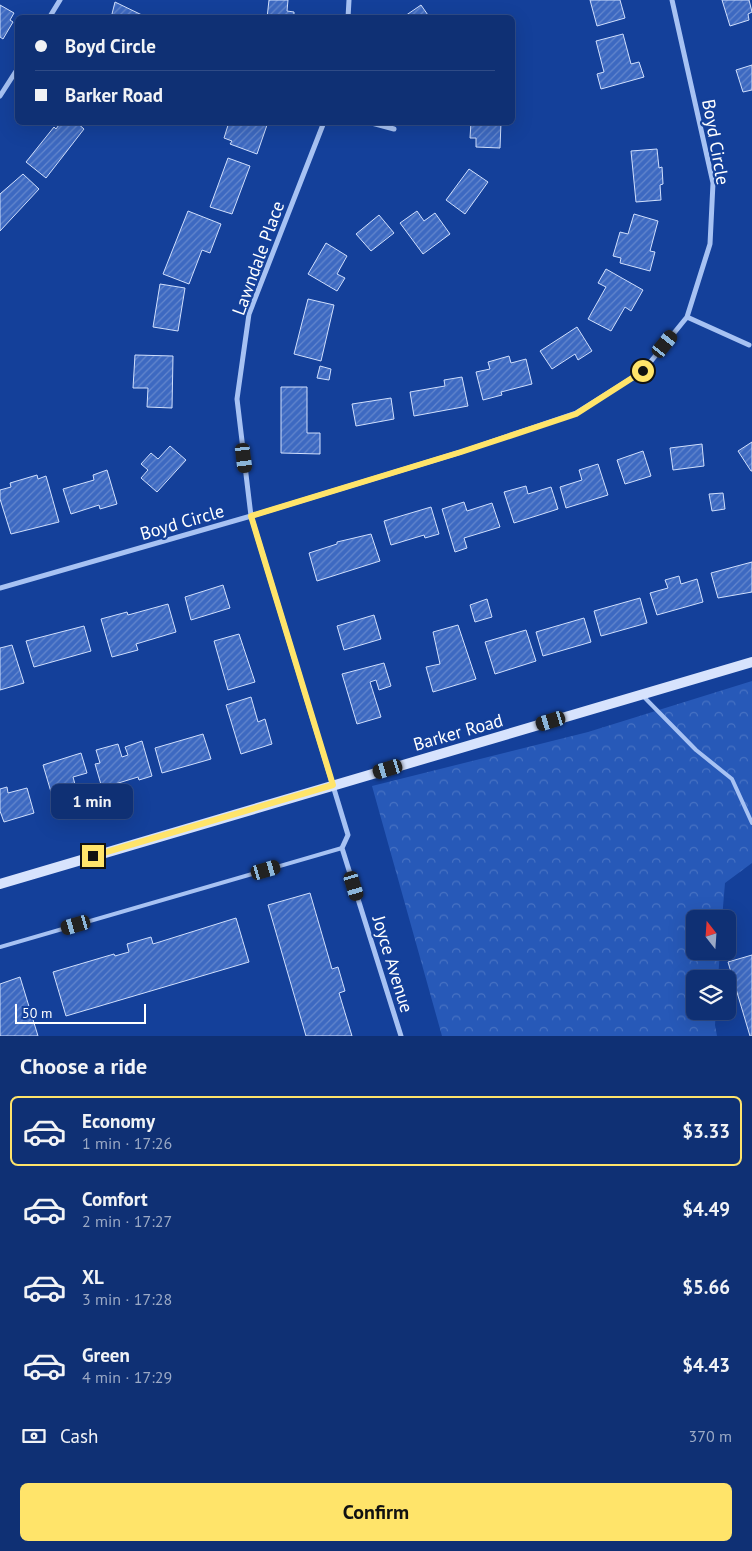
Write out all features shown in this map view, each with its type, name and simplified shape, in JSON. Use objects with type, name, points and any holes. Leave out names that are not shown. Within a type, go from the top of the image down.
[{"type":"street","points":[[51,15],[60,0]]},
{"type":"street","points":[[348,15],[349,0]]},
{"type":"street","name":"Boyd Circle","points":[[0,588],[251,516],[461,452],[576,414],[643,371],[686,316],[710,244],[713,183],[672,0]]},
{"type":"street","points":[[0,96],[15,73]]},
{"type":"street","name":"Lawndale Place","points":[[323,125],[249,314],[237,399],[251,516],[333,785]]},
{"type":"street","points":[[379,125],[394,129]]},
{"type":"street","points":[[686,316],[749,345]]},
{"type":"street","name":"Barker Road","points":[[0,884],[752,662]]},
{"type":"street","name":"Joyce Avenue","points":[[333,785],[348,836],[342,848],[401,1036]]},
{"type":"lane","points":[[642,694],[696,750],[732,779],[752,823]]},
{"type":"lane","points":[[0,947],[342,848]]},
{"type":"green space","points":[[752,681],[752,863],[725,883],[723,910],[686,910],[686,960],[719,960],[719,970],[686,970],[686,1020],[715,1020],[717,1036],[442,1036],[372,786],[588,732]]},
{"type":"building","points":[[269,0],[288,0],[287,11],[294,12],[294,15],[267,15]]},
{"type":"building","points":[[590,0],[620,0],[625,18],[597,26]]},
{"type":"building","points":[[722,0],[749,0],[752,12],[748,14],[749,20],[730,26]]},
{"type":"building","points":[[115,2],[142,15],[112,15]]},
{"type":"building","points":[[0,5],[14,13],[10,20],[13,22],[3,39],[0,37]]},
{"type":"building","points":[[421,5],[428,15],[406,15]]},
{"type":"building","points":[[623,34],[631,64],[639,62],[644,77],[601,89],[597,74],[604,72],[596,41]]},
{"type":"building","points":[[752,65],[752,90],[743,92],[736,70]]},
{"type":"building","points":[[59,125],[79,125],[84,129],[46,178],[26,162],[54,127],[56,129]]},
{"type":"building","points":[[228,125],[267,125],[257,154],[230,144],[232,141],[224,138]]},
{"type":"building","points":[[471,125],[501,125],[500,148],[476,147],[476,138],[470,138]]},
{"type":"building","points":[[657,149],[659,168],[662,167],[663,184],[660,185],[661,200],[636,202],[631,151]]},
{"type":"building","points":[[228,158],[250,166],[232,214],[210,207]]},
{"type":"building","points":[[469,169],[488,182],[465,214],[446,200]]},
{"type":"building","points":[[23,174],[39,189],[0,231],[0,194]]},
{"type":"building","points":[[188,211],[221,224],[210,253],[202,250],[189,284],[163,274]]},
{"type":"building","points":[[417,211],[424,221],[435,213],[450,234],[423,254],[400,223]]},
{"type":"building","points":[[634,214],[658,221],[650,251],[655,252],[650,271],[620,263],[621,258],[613,256],[620,232],[628,234]]},
{"type":"building","points":[[379,215],[394,233],[371,251],[356,234]]},
{"type":"building","points":[[326,243],[347,256],[337,274],[345,278],[337,291],[308,274]]},
{"type":"building","points":[[606,269],[643,290],[631,311],[625,307],[611,331],[588,319],[606,287],[598,283]]},
{"type":"building","points":[[160,284],[185,288],[178,331],[153,327]]},
{"type":"building","points":[[308,299],[334,305],[321,361],[294,354]]},
{"type":"building","points":[[577,327],[592,351],[578,360],[575,354],[552,369],[540,351]]},
{"type":"building","points":[[135,355],[173,356],[172,408],[147,407],[148,388],[133,388]]},
{"type":"building","points":[[509,356],[511,363],[526,359],[532,384],[501,392],[502,395],[483,400],[476,372],[490,369],[488,362]]},
{"type":"building","points":[[320,366],[331,369],[329,380],[317,378]]},
{"type":"building","points":[[462,377],[468,406],[414,416],[410,392],[445,386],[444,380]]},
{"type":"building","points":[[281,387],[307,387],[307,433],[320,433],[320,454],[281,453]]},
{"type":"building","points":[[391,398],[394,419],[356,426],[352,404]]},
{"type":"building","points":[[752,442],[752,471],[751,471],[738,451]]},
{"type":"building","points":[[702,444],[704,466],[673,470],[670,448]]},
{"type":"building","points":[[170,446],[186,460],[157,492],[141,478],[148,470],[141,464],[151,453],[158,459]]},
{"type":"building","points":[[643,451],[651,476],[625,484],[617,460]]},
{"type":"building","points":[[598,464],[608,495],[566,508],[560,487],[582,480],[579,470]]},
{"type":"building","points":[[107,470],[117,504],[100,509],[99,505],[71,514],[63,489],[94,480],[93,475]]},
{"type":"building","points":[[37,475],[38,479],[46,476],[59,522],[11,534],[0,499],[0,490],[11,487],[10,483]]},
{"type":"building","points":[[526,486],[528,494],[551,487],[558,509],[514,523],[504,492]]},
{"type":"building","points":[[723,493],[725,509],[712,511],[709,494]]},
{"type":"building","points":[[464,502],[467,511],[492,503],[500,527],[464,538],[467,548],[455,552],[442,509]]},
{"type":"building","points":[[431,507],[439,534],[425,538],[424,535],[391,545],[384,521]]},
{"type":"building","points":[[371,534],[380,561],[317,581],[309,553],[337,544],[337,542]]},
{"type":"building","points":[[752,562],[752,592],[718,598],[711,573]]},
{"type":"building","points":[[679,576],[681,584],[697,579],[703,602],[657,615],[650,593],[668,588],[665,580]]},
{"type":"building","points":[[223,585],[230,608],[191,620],[185,597]]},
{"type":"building","points":[[640,598],[647,623],[601,636],[594,611]]},
{"type":"building","points":[[487,599],[492,617],[475,622],[470,605]]},
{"type":"building","points":[[168,604],[176,632],[136,644],[138,650],[112,657],[101,619],[127,612],[128,615]]},
{"type":"building","points":[[374,615],[381,639],[344,650],[337,626]]},
{"type":"building","points":[[584,618],[591,642],[543,656],[536,632]]},
{"type":"building","points":[[458,625],[476,679],[433,692],[426,667],[440,664],[433,632]]},
{"type":"building","points":[[84,626],[91,651],[34,667],[26,641]]},
{"type":"building","points":[[526,630],[536,661],[495,674],[485,642]]},
{"type":"building","points":[[239,634],[255,682],[228,690],[214,641]]},
{"type":"building","points":[[12,645],[24,683],[0,690],[0,648]]},
{"type":"building","points":[[384,663],[391,686],[379,690],[376,680],[370,682],[381,717],[357,724],[342,674]]},
{"type":"building","points":[[251,697],[258,722],[265,719],[272,744],[241,754],[226,705]]},
{"type":"building","points":[[203,734],[211,759],[162,773],[155,748]]},
{"type":"building","points":[[142,741],[152,776],[139,780],[138,777],[102,788],[95,764],[100,763],[96,750],[118,744],[122,757],[128,755],[125,747]]},
{"type":"building","points":[[81,753],[87,773],[73,777],[78,795],[54,802],[43,765]]},
{"type":"building","points":[[7,787],[8,793],[27,788],[34,813],[4,822],[0,811],[0,789]]},
{"type":"building","points":[[310,893],[332,969],[338,967],[345,991],[339,993],[352,1036],[306,1036],[268,905]]},
{"type":"building","points":[[236,918],[249,962],[66,1016],[53,972],[114,954],[115,956],[129,952],[127,944],[151,937],[153,944]]},
{"type":"building","points":[[752,955],[752,1036],[750,1036],[736,989],[736,970],[730,970],[728,962]]},
{"type":"building","points":[[20,977],[38,1036],[0,1036],[0,984]]},
{"type":"route","points":[[93,856],[333,785],[251,516],[461,452],[576,414],[643,371]]}]
